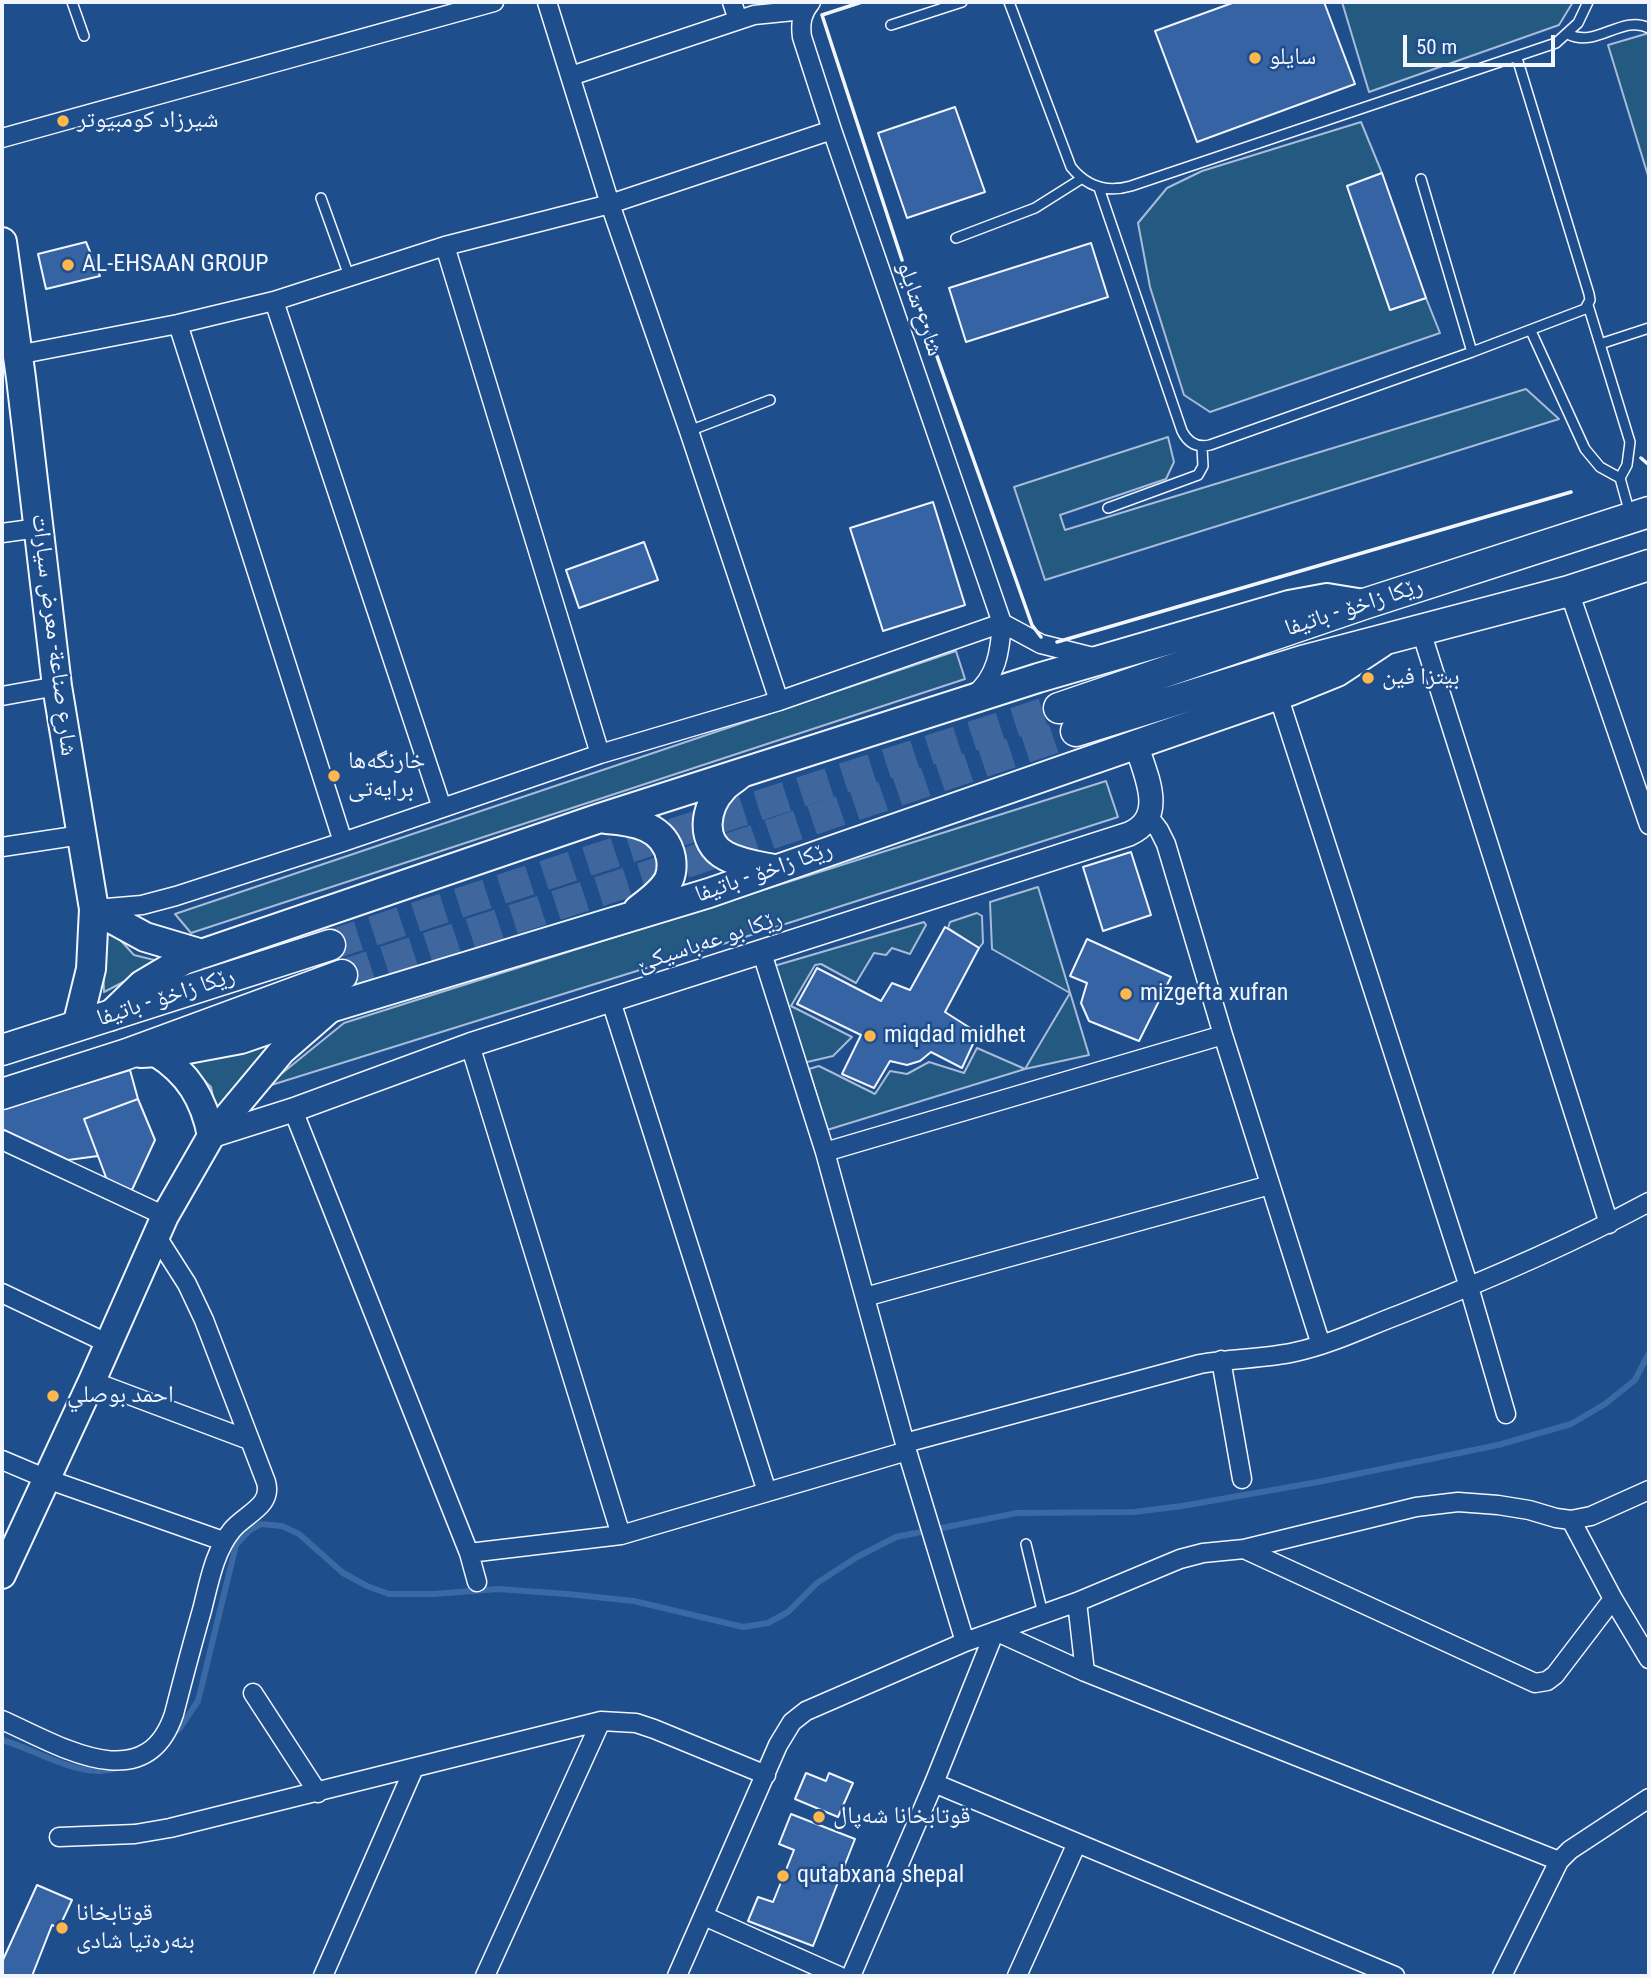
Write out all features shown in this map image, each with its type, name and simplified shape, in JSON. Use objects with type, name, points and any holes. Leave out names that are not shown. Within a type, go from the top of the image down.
[{"type":"highway","name":"رێکا زاخۆ - باتیفا","points":[[1640,515],[1364,604],[1068,720],[1226,683],[1569,592],[1649,565]]},
{"type":"highway","name":"رێکا زاخۆ - باتیفا","points":[[2,1050],[330,946]]},
{"type":"highway","name":"رێکا زاخۆ - باتیفا","points":[[2,1094],[142,1053],[342,975]]},
{"type":"main road","name":"شارع صناعة- معرض سيارات","points":[[2,242],[13,371],[38,528],[57,687],[93,909],[91,969],[76,1026]]},
{"type":"main road","points":[[110,1016],[142,985],[160,972],[202,954],[597,819],[967,701],[1308,600],[1327,598],[1364,604]]},
{"type":"main road","name":"رێکا زاخۆ - باتیفا","points":[[142,1053],[211,1046],[241,1039],[333,1007],[709,893],[1278,695],[1336,672],[1384,640]]},
{"type":"main road","points":[[742,772],[722,789],[709,812],[706,824],[708,836],[724,855],[747,864],[774,869]]},
{"type":"main road","points":[[597,819],[638,823],[653,830],[668,848],[672,871],[669,880],[631,916]]},
{"type":"main road","points":[[93,909],[145,937],[202,954]]},
{"type":"main road","points":[[2,1575],[161,1227],[212,1136],[282,1051],[333,1007]]},
{"type":"main road","points":[[142,1053],[172,1063],[196,1090],[204,1106],[212,1136]]},
{"type":"street","points":[[2,138],[494,2]]},
{"type":"street","points":[[547,2],[610,204],[779,701]]},
{"type":"street","points":[[732,2],[738,20]]},
{"type":"street","name":"شارع سايلو","points":[[571,76],[738,20],[807,6]]},
{"type":"street","name":"شارع سايلو","points":[[807,6],[800,24],[802,37],[1002,623],[995,669],[983,686],[967,701]]},
{"type":"street","points":[[13,371],[178,324],[274,301],[445,246],[610,204],[832,130]]},
{"type":"street","points":[[445,246],[600,754]]},
{"type":"street","points":[[274,301],[442,808]]},
{"type":"street","points":[[178,324],[344,842]]},
{"type":"street","points":[[2,533],[38,528]]},
{"type":"street","points":[[1569,592],[1649,825]]},
{"type":"street","points":[[93,909],[158,901],[344,842],[600,754],[779,701],[1002,623],[1041,644],[1104,659]]},
{"type":"street","points":[[1421,631],[1609,1224]]},
{"type":"street","points":[[2,696],[57,687]]},
{"type":"street","points":[[1278,695],[1469,1287],[1506,1414]]},
{"type":"street","points":[[1136,744],[1152,799],[1149,817],[1166,844],[1321,1345]]},
{"type":"street","name":"رێكا بو عه‌باسيكێ","points":[[212,1136],[293,1110],[470,1045],[1129,834],[1137,830],[1149,817]]},
{"type":"street","points":[[2,847],[80,835]]},
{"type":"street","points":[[762,953],[825,1152],[906,1447],[965,1642]]},
{"type":"street","points":[[611,1001],[767,1492]]},
{"type":"street","points":[[825,1152],[1223,1035]]},
{"type":"street","points":[[470,1045],[621,1535]]},
{"type":"street","points":[[293,1110],[469,1553],[477,1582]]},
{"type":"street","points":[[2,1139],[161,1227],[204,1320],[266,1482],[267,1498],[234,1528],[223,1542],[213,1568],[174,1714],[168,1732],[157,1747],[141,1757],[123,1762],[105,1762],[2,1720]]},
{"type":"street","points":[[865,1297],[1270,1185]]},
{"type":"street","points":[[469,1553],[621,1535],[906,1447],[1221,1360],[1277,1355],[1321,1345],[1469,1287],[1609,1224],[1649,1202]]},
{"type":"street","points":[[2,1293],[109,1344]]},
{"type":"street","points":[[1221,1360],[1242,1479]]},
{"type":"street","points":[[92,1381],[249,1440]]},
{"type":"street","points":[[2,1460],[47,1479],[223,1542]]},
{"type":"street","points":[[677,1976],[784,1733],[792,1722],[806,1711],[965,1642],[1077,1602],[1180,1559],[1203,1553],[1244,1549],[1416,1507],[1458,1502],[1498,1504],[1571,1520],[1591,1516],[1649,1490]]},
{"type":"street","points":[[1571,1520],[1649,1660]]},
{"type":"street","points":[[1244,1549],[1535,1684],[1556,1675],[1613,1599]]},
{"type":"street","points":[[1077,1602],[1085,1672]]},
{"type":"street","points":[[995,1631],[1085,1672],[1559,1861]]},
{"type":"street","points":[[851,1976],[934,1783],[995,1631]]},
{"type":"street","points":[[253,1693],[317,1793]]},
{"type":"street","points":[[59,1837],[135,1834],[170,1828],[601,1721],[636,1723],[765,1775]]},
{"type":"street","points":[[485,1976],[601,1721]]},
{"type":"street","points":[[323,1976],[414,1768]]},
{"type":"street","points":[[934,1783],[1395,1976]]},
{"type":"street","points":[[1502,1976],[1559,1861],[1570,1850],[1649,1798]]},
{"type":"street","points":[[1017,1976],[1077,1843]]},
{"type":"street","points":[[704,1916],[839,1976]]},
{"type":"lane","points":[[72,2],[84,36]]},
{"type":"lane","points":[[891,25],[962,2]]},
{"type":"lane","points":[[1009,2],[1071,167],[1081,179],[1099,188],[1121,189],[1556,43],[1578,23],[1588,2]]},
{"type":"lane","points":[[1568,34],[1582,39],[1629,25],[1644,25],[1649,28]]},
{"type":"lane","points":[[1517,58],[1589,294],[1588,305],[1630,442],[1627,465],[1620,478]]},
{"type":"lane","points":[[956,238],[1035,208],[1081,179]]},
{"type":"lane","points":[[1421,179],[1472,352]]},
{"type":"lane","points":[[1099,188],[1182,431],[1189,442],[1202,447],[1531,331],[1576,314],[1588,305]]},
{"type":"lane","points":[[321,198],[349,276]]},
{"type":"lane","points":[[1600,344],[1649,328]]},
{"type":"lane","points":[[1531,331],[1585,449],[1600,467],[1620,478],[1640,515]]},
{"type":"lane","points":[[689,431],[770,400]]},
{"type":"lane","points":[[1108,508],[1198,475],[1203,466],[1202,447]]},
{"type":"lane","points":[[1026,1544],[1043,1614]]},
{"type":"shaded area","points":[[1342,2],[1573,2],[1559,25],[1369,92]]},
{"type":"shaded area","points":[[1649,33],[1649,179],[1608,45]]},
{"type":"shaded area","points":[[1361,122],[1382,173],[1347,186],[1390,310],[1426,298],[1440,333],[1210,412],[1184,395],[1150,287],[1138,223],[1167,188],[1202,171]]},
{"type":"shaded area","points":[[1526,389],[1559,419],[1045,580],[1014,487],[1168,437],[1174,462],[1166,479],[1060,515],[1065,530]]},
{"type":"shaded area","points":[[956,651],[965,679],[191,933],[175,914]]},
{"type":"shaded area","points":[[1106,781],[1118,817],[265,1087],[344,1023]]},
{"type":"shaded area","points":[[1038,887],[1089,1055],[1025,1069],[1070,993],[992,949],[990,902]]},
{"type":"shaded area","points":[[977,913],[982,916],[983,943],[979,948],[948,928],[950,922]]},
{"type":"shaded area","points":[[924,922],[926,925],[910,954],[892,948],[886,955],[874,953],[856,983],[821,964],[815,965],[791,1006],[852,1037],[833,1056],[803,1063],[774,966]]},
{"type":"shaded area","points":[[112,931],[134,955],[162,962],[104,992],[102,938]]},
{"type":"shaded area","points":[[274,1038],[216,1113],[211,1087],[182,1060]]},
{"type":"shaded area","points":[[977,1048],[1025,1069],[827,1130],[809,1069],[819,1066],[875,1094],[890,1071],[907,1074],[929,1062],[964,1073]]},
{"type":"building","name":"سايلو","points":[[1235,2],[1324,2],[1355,84],[1197,142],[1155,31]]},
{"type":"building","points":[[955,107],[985,192],[907,218],[878,133]]},
{"type":"building","points":[[1382,173],[1426,298],[1390,310],[1347,186]]},
{"type":"building","name":"AL-EHSAAN GROUP","points":[[86,242],[100,276],[46,289],[38,254]]},
{"type":"building","points":[[1091,243],[1108,297],[966,342],[949,288]]},
{"type":"building","points":[[933,502],[965,605],[883,631],[850,528]]},
{"type":"building","points":[[644,542],[658,580],[579,608],[566,570]]},
{"type":"building","points":[[1131,852],[1151,915],[1103,931],[1083,867]]},
{"type":"building","points":[[945,927],[979,948],[945,1012],[978,1033],[962,1068],[931,1052],[920,1061],[907,1065],[890,1061],[874,1088],[842,1074],[861,1035],[797,1004],[817,968],[881,1001],[892,983],[910,990]]},
{"type":"building","points":[[1087,939],[1171,977],[1139,1041],[1089,1021],[1081,1003],[1087,983],[1070,976]]},
{"type":"building","points":[[130,1070],[138,1099],[84,1119],[98,1156],[68,1160],[2,1129],[2,1109]]},
{"type":"building","points":[[138,1099],[155,1140],[131,1192],[107,1180],[84,1119]]},
{"type":"building","points":[[806,1773],[826,1781],[829,1773],[853,1783],[838,1817],[795,1799]]},
{"type":"building","points":[[791,1814],[855,1839],[813,1946],[748,1921],[758,1897],[773,1902],[794,1850],[779,1844]]},
{"type":"building","points":[[37,1885],[72,1900],[59,1928],[52,1925],[32,1976],[2,1976],[2,1962]]},
{"type":"waterway","points":[[169,1738],[180,1728],[198,1701],[236,1545],[249,1531],[261,1524],[282,1526],[299,1534],[343,1573],[389,1594],[498,1589],[567,1594],[634,1601],[743,1627],[768,1623],[788,1612],[817,1583],[857,1557],[896,1537],[1017,1513],[1134,1512],[1182,1506],[1318,1482],[1498,1445],[1571,1424],[1605,1404],[1635,1380],[1649,1353]]},
{"type":"waterway","points":[[2,1740],[76,1768],[106,1771],[121,1767]]},
{"type":"tunnel","points":[[330,945],[1059,708]]},
{"type":"tunnel","points":[[342,975],[650,875],[1076,731]]},
{"type":"wall","points":[[862,2],[822,15],[902,260]]},
{"type":"wall","points":[[916,297],[1032,625],[1041,637]]},
{"type":"wall","points":[[1641,458],[1649,465]]},
{"type":"wall","points":[[1057,642],[1571,492]]},
{"type":"place","name":"سايلو","points":[[1255,58]]},
{"type":"place","name":"شيرزاد كومبيوتر","points":[[63,121]]},
{"type":"place","name":"AL-EHSAAN GROUP","points":[[68,265]]},
{"type":"place","name":"بيتزا فين","points":[[1368,678]]},
{"type":"place","name":"خارنگه‌ها برايه‌تى","points":[[334,776]]},
{"type":"place","name":"mizgefta xufran","points":[[1126,994]]},
{"type":"place","name":"miqdad midhet","points":[[870,1036]]},
{"type":"place","name":"احمد بوصلي","points":[[53,1396]]},
{"type":"place","name":"قوتابخانا شەپال","points":[[819,1817]]},
{"type":"place","name":"qutabxana shepal","points":[[783,1876]]},
{"type":"place","name":"قوتابخانا بنەرەتیا شادی","points":[[62,1928]]}]
